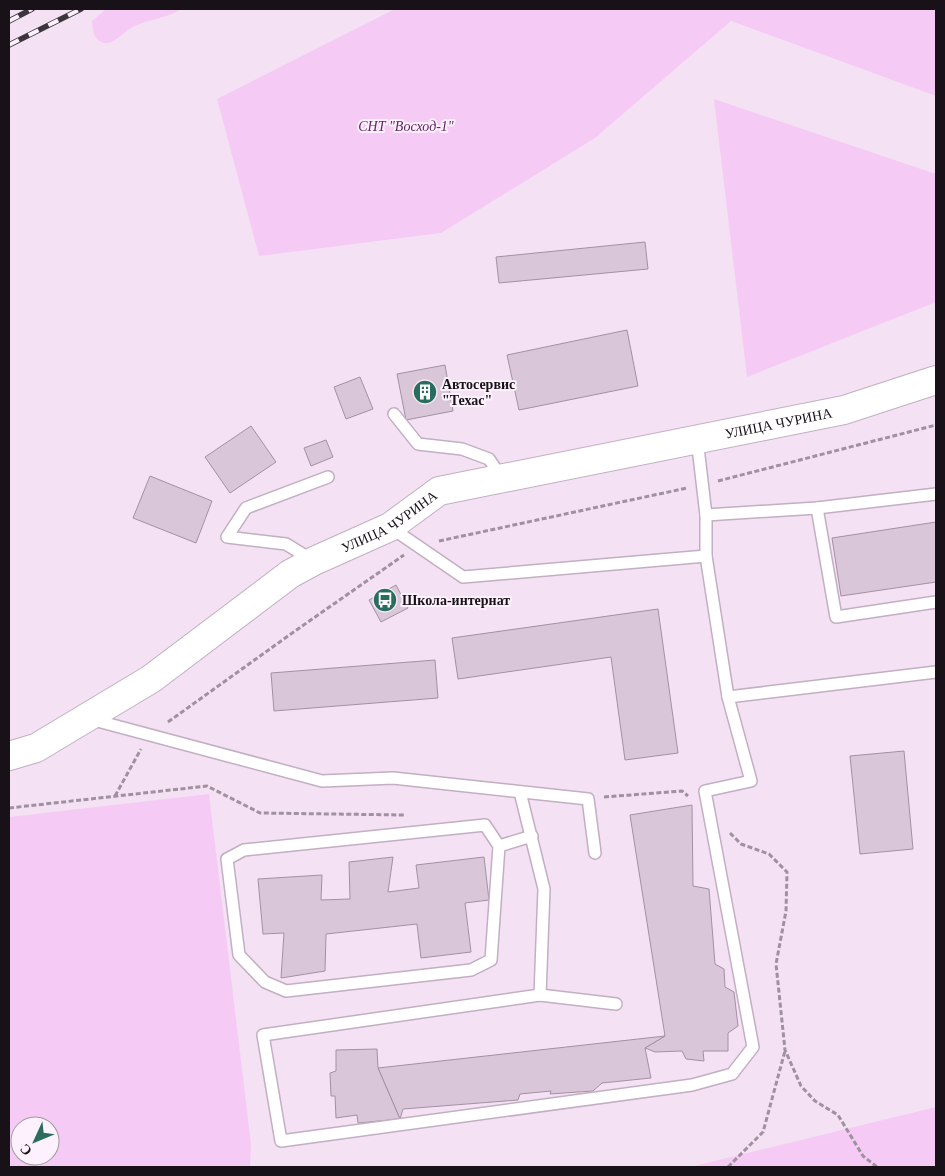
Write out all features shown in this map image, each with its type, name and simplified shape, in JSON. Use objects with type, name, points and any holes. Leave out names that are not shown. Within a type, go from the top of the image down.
[{"type":"street","name":"УЛИЦА ЧУРИНА","points":[[9,756],[36,748],[151,679],[290,574],[314,561],[390,527],[439,491],[844,410],[936,380]]},
{"type":"lane","points":[[394,414],[418,444],[462,448],[489,459],[502,478]]},
{"type":"lane","points":[[616,1004],[540,995],[263,1036],[281,1141],[692,1085],[732,1074],[753,1047],[705,791],[751,781],[728,697],[706,556],[706,515],[697,439]]},
{"type":"lane","points":[[314,561],[286,544],[227,537],[246,508],[328,477]]},
{"type":"lane","points":[[706,515],[817,508],[936,494]]},
{"type":"lane","points":[[817,508],[836,617],[936,602]]},
{"type":"lane","points":[[390,527],[463,578],[706,556]]},
{"type":"lane","points":[[728,697],[936,672]]},
{"type":"lane","points":[[86,718],[322,781],[393,778],[588,799],[595,854]]},
{"type":"lane","points":[[520,792],[544,889],[540,995]]},
{"type":"lane","points":[[485,825],[499,846],[491,960],[471,970],[286,991],[265,982],[239,955],[227,859],[244,850],[485,825]]},
{"type":"lane","points":[[499,846],[532,836]]},
{"type":"path","points":[[9,808],[206,786],[260,814],[408,815]]},
{"type":"path","points":[[588,799],[682,791],[709,812],[740,844],[769,854],[787,872],[786,911],[776,964],[785,1050],[801,1086],[815,1101],[838,1115],[864,1156],[877,1167]]},
{"type":"path","points":[[728,1167],[763,1132],[785,1050]]},
{"type":"green space","points":[[106,9],[182,9],[137,25],[111,42],[104,43],[100,42],[96,37],[92,21]]},
{"type":"green space","name":"СНТ \"Восход-1\"","points":[[395,9],[936,9],[936,96],[731,21],[595,138],[441,233],[259,256],[217,99]]},
{"type":"green space","points":[[714,99],[936,174],[936,302],[747,377]]},
{"type":"green space","points":[[209,794],[251,1144],[250,1167],[9,1167],[9,817]]},
{"type":"green space","points":[[936,1107],[936,1167],[690,1167]]},
{"type":"building","points":[[645,242],[648,269],[499,283],[496,257]]},
{"type":"building","points":[[627,330],[638,386],[519,410],[507,355]]},
{"type":"building","name":"Автосервис \"Техас\"","points":[[445,365],[453,411],[406,420],[397,374]]},
{"type":"building","points":[[360,377],[373,409],[346,419],[334,387]]},
{"type":"building","points":[[251,426],[276,462],[230,493],[205,457]]},
{"type":"building","points":[[326,440],[333,457],[311,466],[304,448]]},
{"type":"building","points":[[150,476],[212,501],[196,543],[133,518]]},
{"type":"building","points":[[936,522],[936,582],[841,596],[832,538]]},
{"type":"building","points":[[396,585],[408,608],[381,622],[369,600]]},
{"type":"building","points":[[658,609],[678,753],[625,760],[611,657],[458,679],[452,638]]},
{"type":"building","points":[[435,660],[438,698],[274,711],[271,673]]},
{"type":"building","points":[[904,751],[913,849],[860,854],[850,756]]},
{"type":"building","points":[[692,805],[693,886],[709,889],[715,964],[724,969],[725,987],[734,992],[738,1026],[728,1033],[728,1051],[703,1051],[704,1061],[686,1059],[682,1051],[655,1052],[645,1048],[665,1036],[630,815]]},
{"type":"building","points":[[393,857],[388,892],[419,888],[416,865],[484,857],[489,900],[465,903],[471,952],[421,958],[417,924],[326,934],[325,971],[281,978],[284,933],[263,934],[258,879],[322,875],[321,900],[350,899],[349,862]]},
{"type":"building","points":[[665,1036],[645,1048],[651,1078],[602,1083],[593,1091],[550,1094],[551,1091],[520,1094],[518,1100],[403,1109],[400,1119],[378,1068]]},
{"type":"building","points":[[377,1049],[378,1068],[400,1119],[358,1123],[357,1115],[336,1118],[335,1096],[331,1096],[330,1073],[336,1071],[336,1050]]},
{"type":"railway","points":[[9,21],[32,9]]},
{"type":"railway","points":[[9,45],[81,9]]},
{"type":"place","name":"Автосервис \"Техас\"","points":[[425,392]]},
{"type":"place","name":"Школа-интернат","points":[[385,600]]}]
